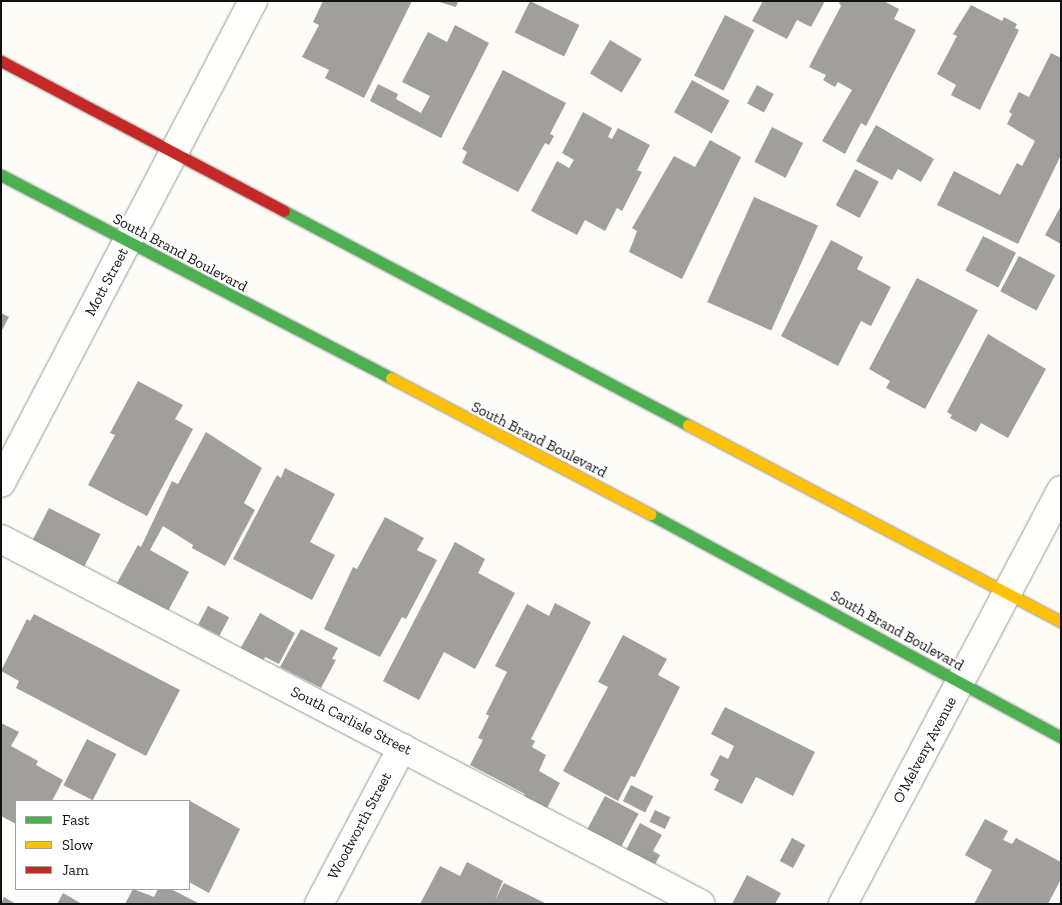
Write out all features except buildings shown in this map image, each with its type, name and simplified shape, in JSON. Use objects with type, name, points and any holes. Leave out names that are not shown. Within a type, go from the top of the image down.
[{"type":"main road","points":[[1,61],[1061,622]]},
{"type":"main road","name":"South Brand Boulevard","points":[[1,175],[127,243],[739,560],[960,684],[1061,737]]},
{"type":"street","name":"Mott Street","points":[[1,483],[253,1]]},
{"type":"street","name":"O'Melveny Avenue","points":[[843,904],[1061,490]]},
{"type":"street","name":"South Carlisle Street","points":[[1,539],[701,904]]},
{"type":"street","name":"Woodworth Street","points":[[319,904],[402,748]]},
{"type":"traffic: fast","points":[[1,175],[391,378]]},
{"type":"traffic: fast","points":[[284,211],[688,425]]},
{"type":"traffic: fast","points":[[650,514],[1061,737]]},
{"type":"traffic: slow","points":[[391,378],[650,514]]},
{"type":"traffic: slow","points":[[688,425],[1061,622]]},
{"type":"traffic: jam","points":[[1,61],[284,211]]}]
